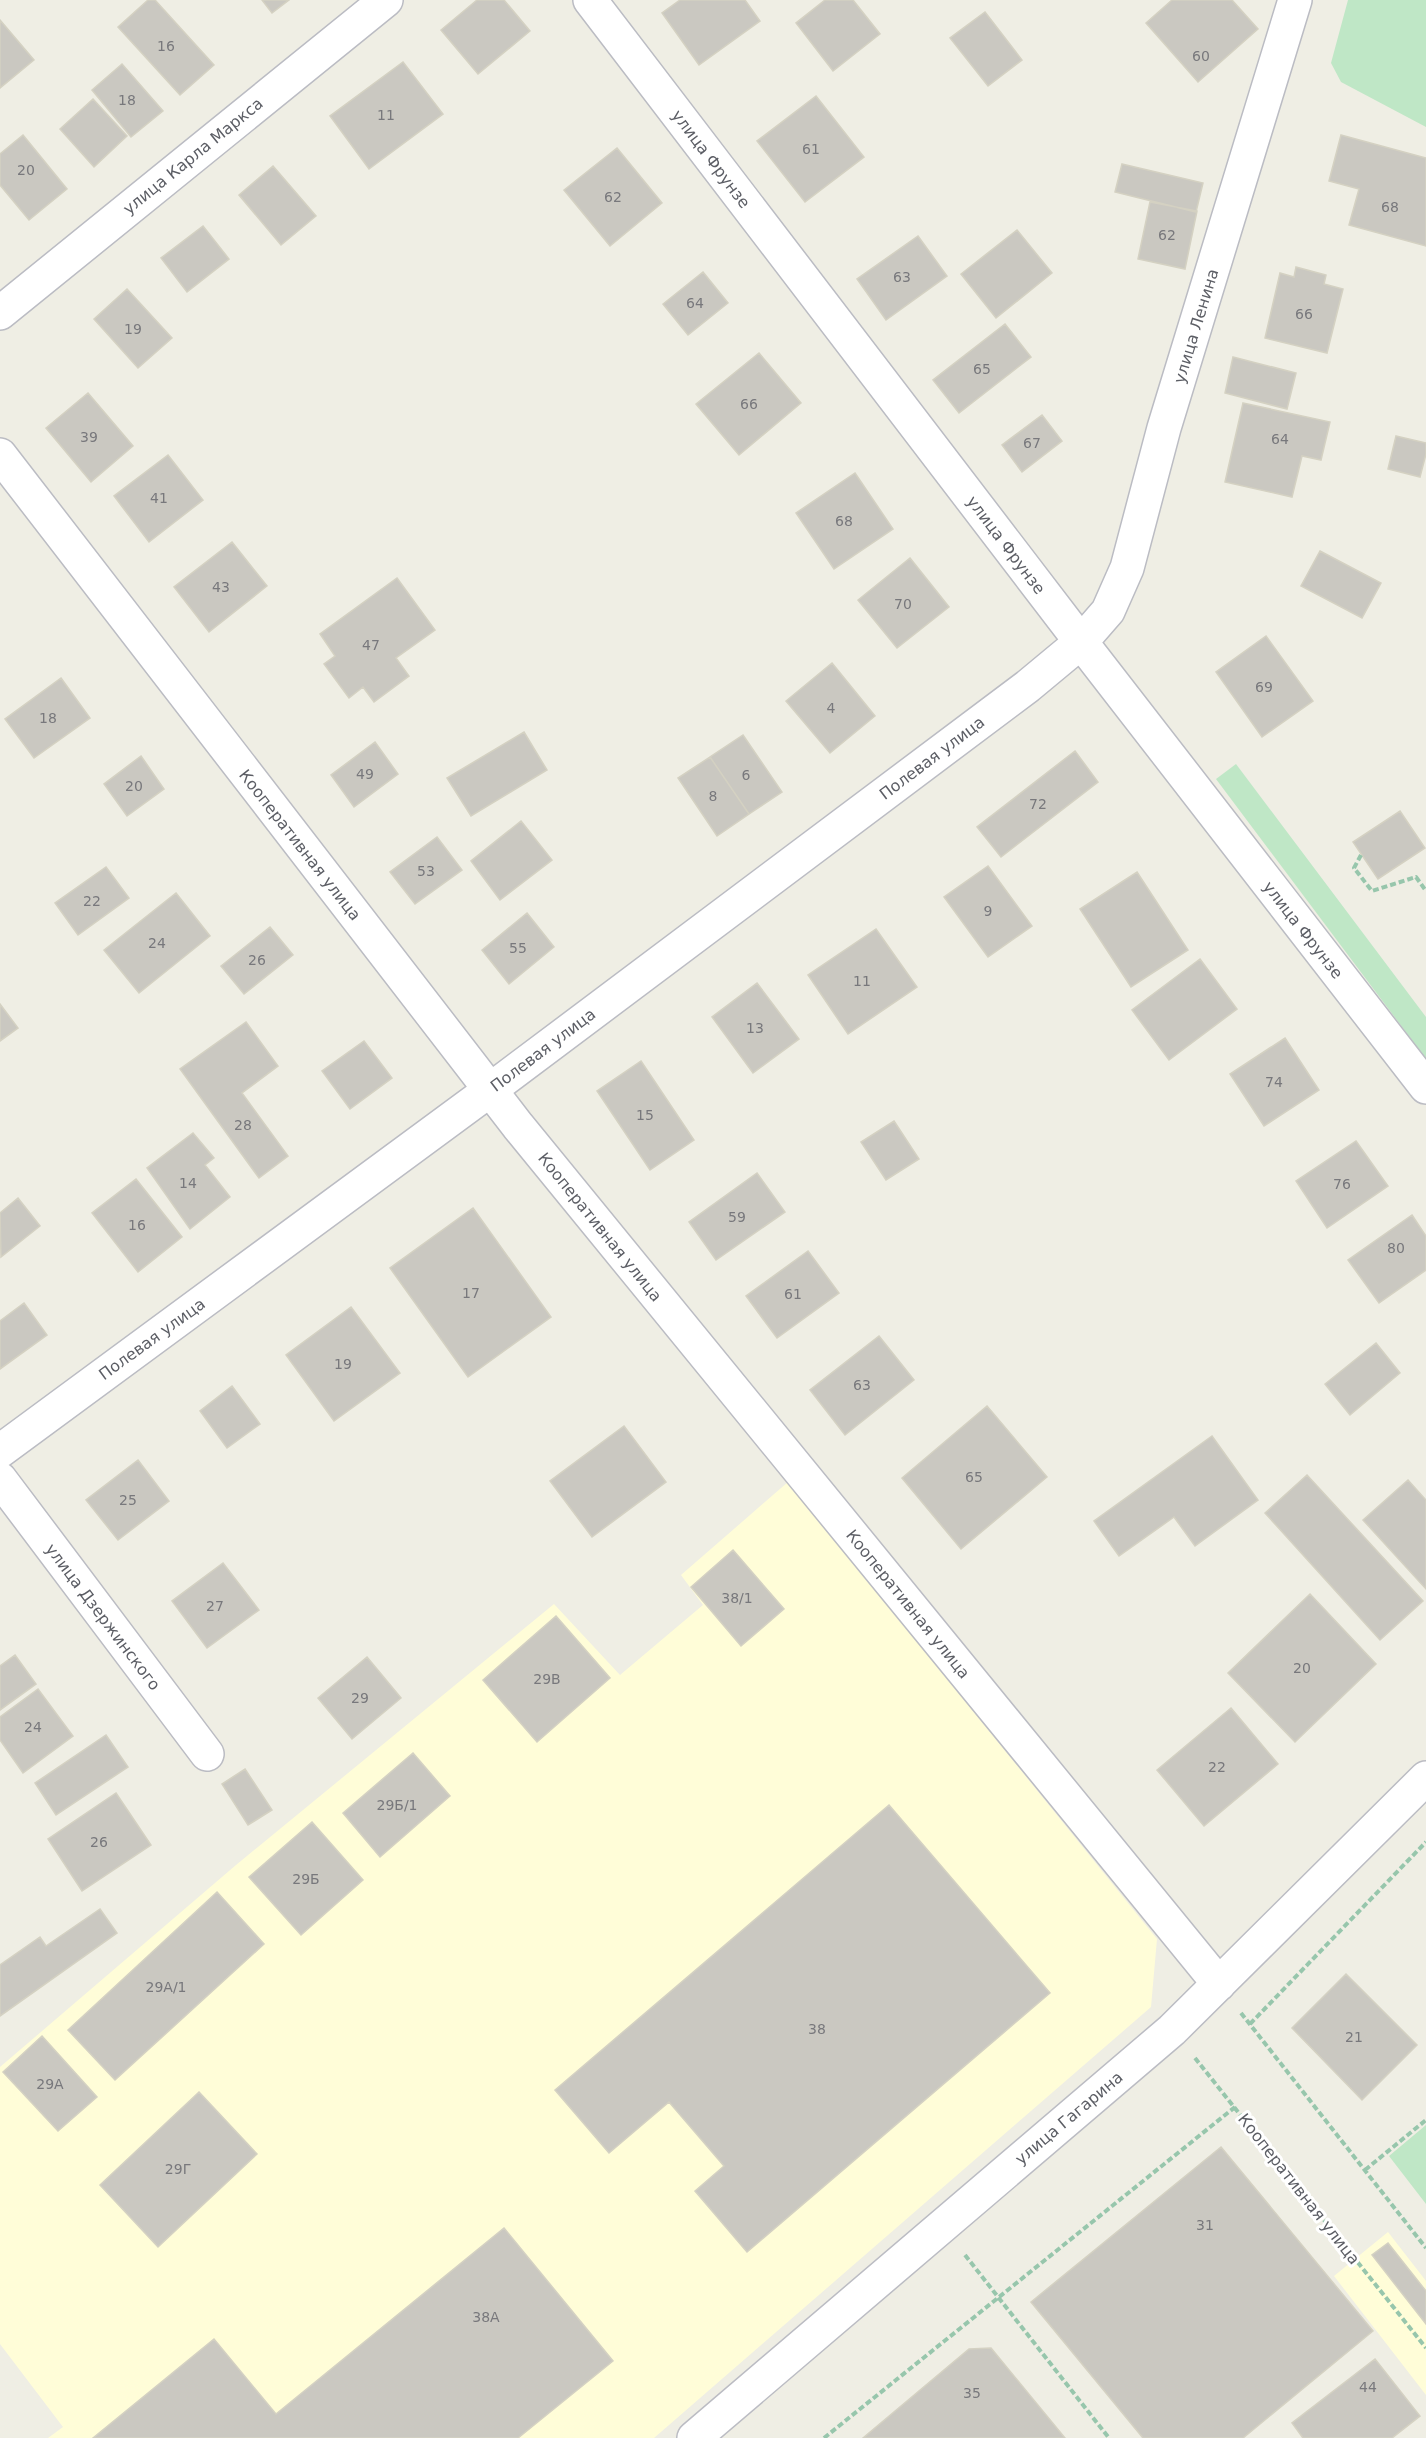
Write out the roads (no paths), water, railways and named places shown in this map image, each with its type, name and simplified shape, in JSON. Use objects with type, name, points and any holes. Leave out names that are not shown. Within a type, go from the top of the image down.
[{"type":"street","name":"улица Карла Маркса","points":[[0,313],[386,0]]},
{"type":"street","name":"улица Фрунзе","points":[[590,0],[1081,642],[1426,1088]]},
{"type":"street","name":"улица Ленина","points":[[1081,642],[1108,611],[1127,568],[1164,428],[1295,0]]},
{"type":"street","name":"Кооперативная улица","points":[[0,455],[490,1090],[1219,1984]]},
{"type":"street","name":"Полевая улица","points":[[0,1451],[490,1090],[1028,686],[1081,642]]},
{"type":"street","name":"улица Дзержинского","points":[[0,1479],[207,1754]]},
{"type":"street","name":"улица Гагарина","points":[[694,2438],[1172,2030],[1426,1778]]}]
